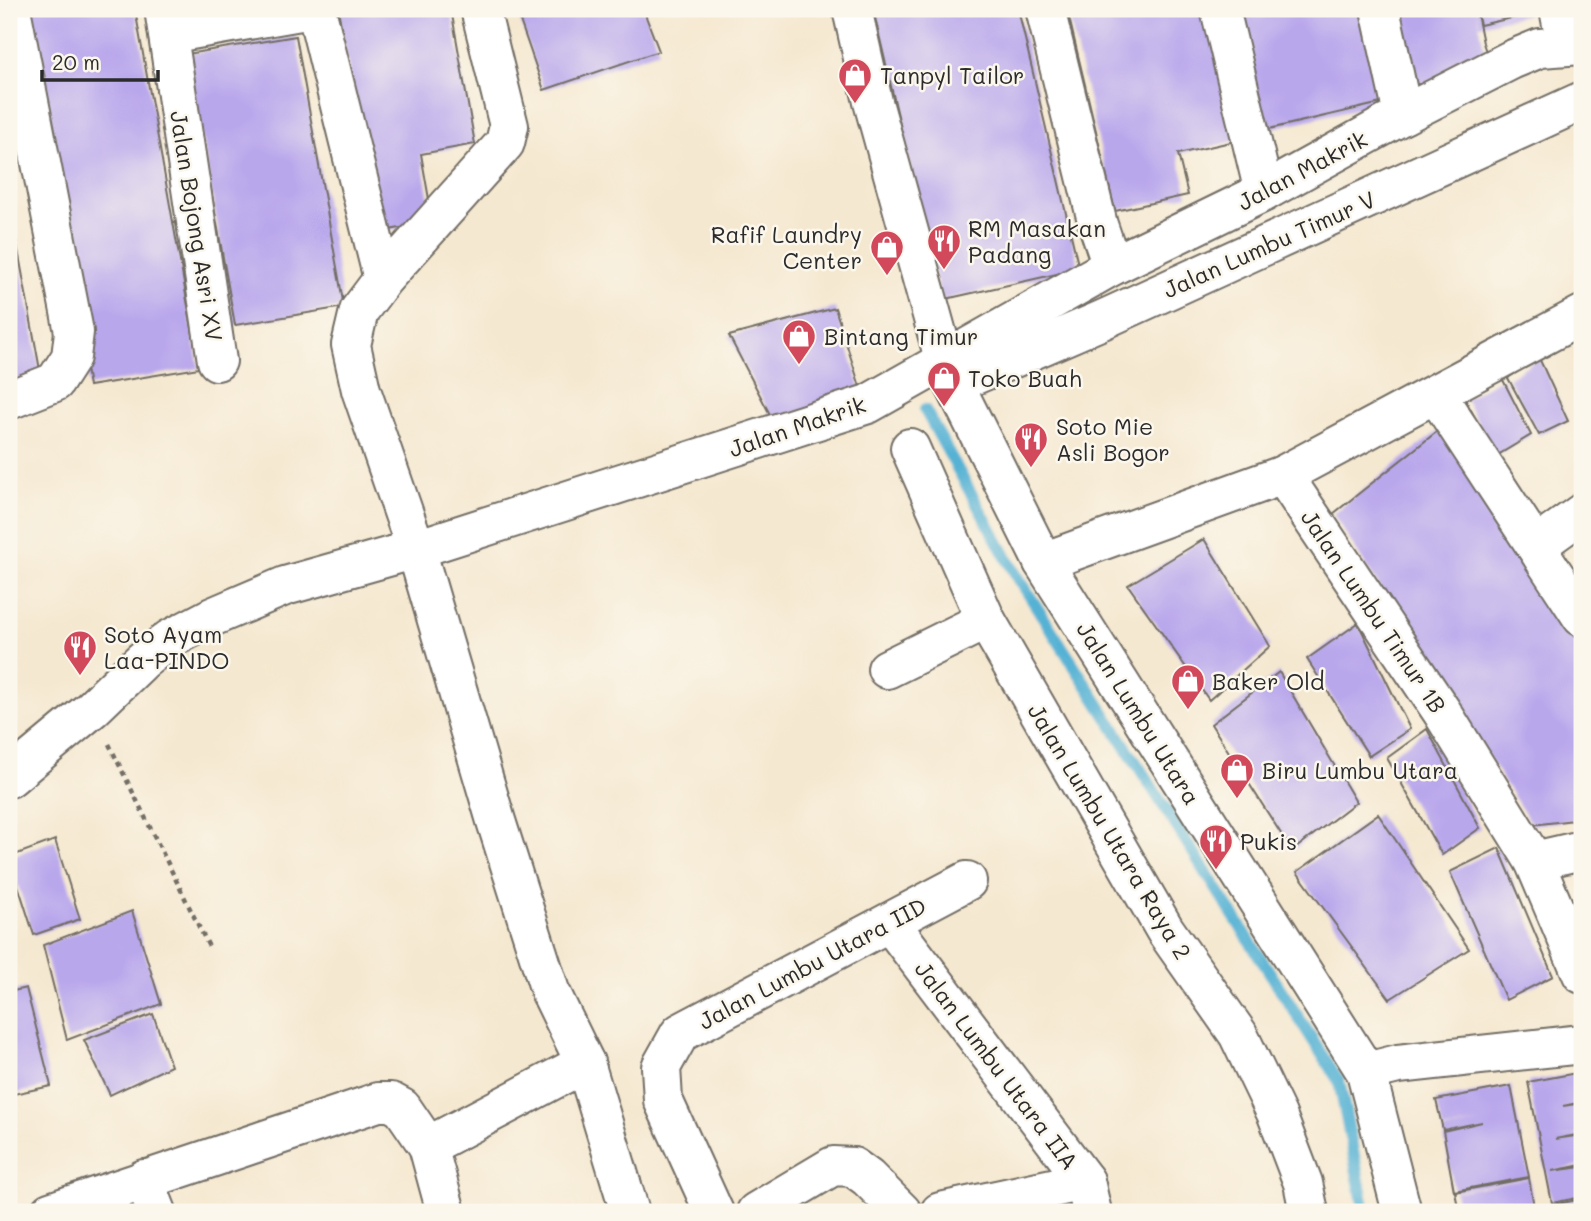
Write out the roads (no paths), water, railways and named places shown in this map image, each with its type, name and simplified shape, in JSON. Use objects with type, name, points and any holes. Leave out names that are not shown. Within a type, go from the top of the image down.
[{"type":"street","points":[[9,400],[55,382],[71,357],[74,332],[11,9]]},
{"type":"street","points":[[166,21],[314,9],[383,279]]},
{"type":"street","points":[[480,9],[509,126],[505,143],[383,279],[359,311],[351,345],[361,390],[416,549],[496,821],[550,991],[586,1063],[630,1212]]},
{"type":"street","name":"Jalan Lumbu Utara","points":[[852,9],[873,102],[949,373],[1044,562],[1366,1072],[1402,1212]]},
{"type":"street","points":[[1045,9],[1098,225],[1112,266]]},
{"type":"street","points":[[1220,9],[1264,192]]},
{"type":"street","points":[[1380,9],[1403,115]]},
{"type":"street","name":"Jalan Bojong Asri XV","points":[[166,21],[217,360]]},
{"type":"street","name":"Jalan Makrik","points":[[9,778],[92,709],[143,660],[170,639],[212,617],[285,586],[416,549],[868,404],[949,373],[1019,317],[1112,266],[1264,192],[1403,115],[1569,33]]},
{"type":"street","name":"Jalan Lumbu Timur V","points":[[949,373],[1102,320],[1582,101]]},
{"type":"street","points":[[1044,562],[1283,475],[1582,315]]},
{"type":"street","points":[[1436,394],[1582,618]]},
{"type":"street","name":"Jalan Lumbu Utara Raya 2","points":[[910,447],[986,620],[1165,930],[1238,1034],[1277,1115],[1303,1183],[1309,1212]]},
{"type":"street","name":"Jalan Lumbu Timur 1B","points":[[1283,475],[1442,712],[1534,861],[1582,974]]},
{"type":"street","points":[[1536,546],[1582,513]]},
{"type":"street","points":[[887,669],[986,620]]},
{"type":"street","points":[[1534,861],[1582,850]]},
{"type":"street","name":"Jalan Lumbu Utara IID","points":[[714,1212],[663,1100],[661,1067],[680,1033],[967,881]]},
{"type":"street","name":"Jalan Lumbu Utara IIA","points":[[890,923],[1088,1197]]},
{"type":"street","points":[[1366,1072],[1398,1064],[1582,1044]]},
{"type":"street","points":[[428,1146],[586,1063]]},
{"type":"street","points":[[50,1212],[150,1196],[378,1102],[391,1102],[402,1108],[428,1146],[446,1212]]},
{"type":"street","points":[[756,1212],[833,1166],[853,1167],[902,1212]]},
{"type":"street","points":[[940,1212],[1088,1197]]},
{"type":"waterway","points":[[925,410],[1015,573],[1339,1081],[1365,1212]]},
{"type":"place","name":"Tanpyl Tailor","points":[[855,105]]},
{"type":"place","name":"RM Masakan Padang","points":[[944,271]]},
{"type":"place","name":"Rafif Laundry Center","points":[[887,277]]},
{"type":"place","name":"Bintang Timur","points":[[799,366]]},
{"type":"place","name":"Toko Buah","points":[[944,408]]},
{"type":"place","name":"Soto Mie Asli Bogor","points":[[1031,469]]},
{"type":"place","name":"Soto Ayam Laa-PINDO","points":[[80,677]]},
{"type":"place","name":"Baker Old","points":[[1188,711]]},
{"type":"place","name":"Biru Lumbu Utara","points":[[1237,800]]},
{"type":"place","name":"Pukis","points":[[1216,871]]}]
